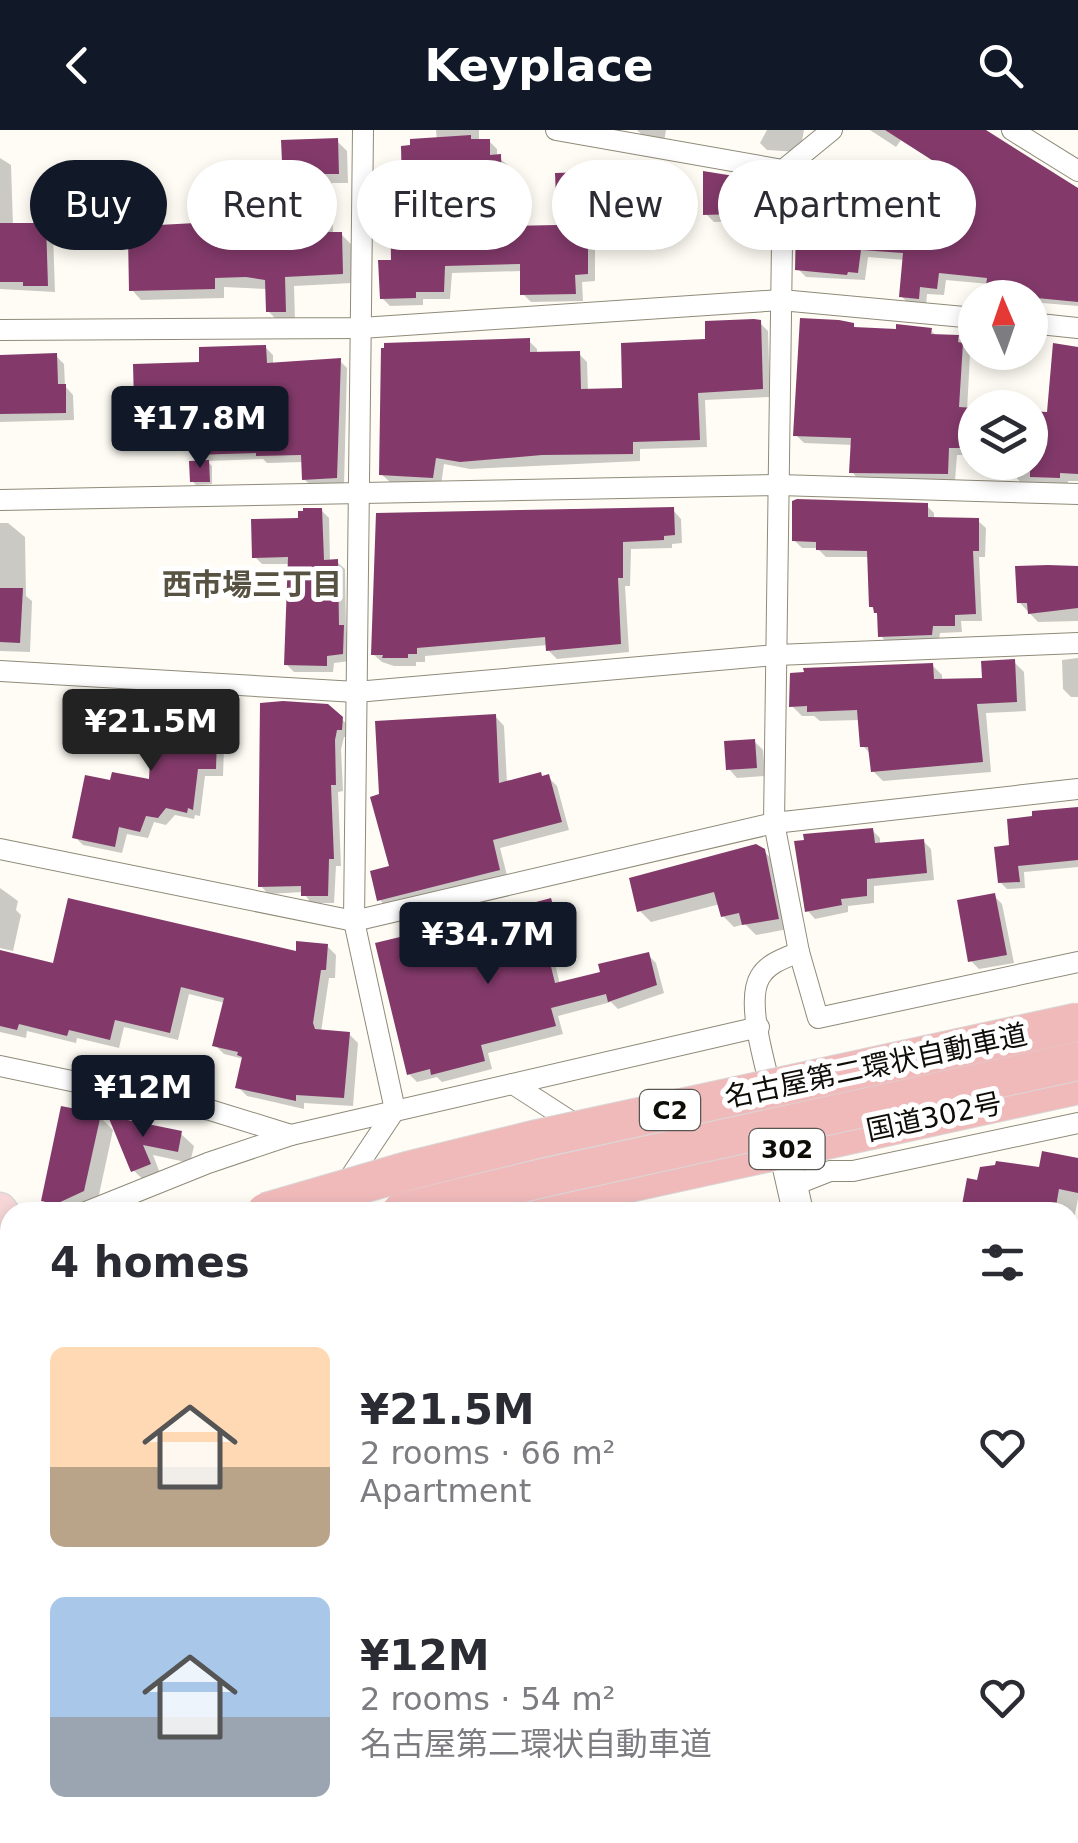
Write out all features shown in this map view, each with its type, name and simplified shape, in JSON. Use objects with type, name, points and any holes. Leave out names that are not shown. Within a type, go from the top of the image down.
[{"type":"highway","name":"名古屋第二環状自動車道","points":[[300,1202],[537,1139],[1078,1022]]},
{"type":"highway","name":"名古屋第二環状自動車道","points":[[443,1202],[1078,1061]]},
{"type":"highway","name":"国道302号","points":[[558,1202],[631,1190],[791,1183],[1001,1102],[1078,1085]]},
{"type":"street","points":[[333,1202],[395,1110],[354,922],[363,130]]},
{"type":"street","points":[[556,130],[726,160]]},
{"type":"street","points":[[795,160],[832,130]]},
{"type":"street","points":[[1012,130],[1078,171]]},
{"type":"street","points":[[782,250],[774,823],[799,952],[818,1018],[1078,962]]},
{"type":"street","points":[[0,330],[360,328],[781,300],[958,316]]},
{"type":"street","points":[[1048,325],[1078,328]]},
{"type":"street","points":[[0,500],[779,485],[1078,494]]},
{"type":"street","points":[[0,671],[356,692],[776,654],[1078,643]]},
{"type":"street","points":[[0,849],[354,922],[774,823],[1078,789]]},
{"type":"street","points":[[799,952],[774,963],[760,976],[753,995],[791,1183],[830,1171],[853,1172],[1078,1123]]},
{"type":"street","points":[[111,1202],[291,1135],[758,1028]]},
{"type":"street","points":[[0,1066],[210,1110],[291,1135]]},
{"type":"street","points":[[513,1084],[631,1190]]},
{"type":"street","points":[[1001,1102],[1050,1129]]},
{"type":"building","points":[[885,130],[986,130],[1078,188],[1078,302],[1048,299],[1048,280],[987,280],[939,273],[937,289],[920,287],[919,299],[899,297],[903,253],[861,250],[976,250],[976,160],[932,160]]},
{"type":"building","points":[[471,135],[471,139],[490,139],[490,155],[501,154],[501,160],[401,160],[401,146],[410,145],[410,139]]},
{"type":"building","points":[[338,138],[339,174],[337,160],[282,160],[281,140]]},
{"type":"building","points":[[703,171],[718,173],[718,215],[703,215]]},
{"type":"building","points":[[0,223],[30,223],[30,250],[47,250],[48,286],[0,282]]},
{"type":"building","points":[[187,223],[187,250],[337,250],[337,232],[342,232],[343,274],[285,277],[286,312],[266,312],[265,280],[246,277],[215,278],[215,289],[129,291],[128,250],[167,250],[167,225]]},
{"type":"building","points":[[532,225],[552,225],[552,250],[588,250],[588,274],[575,275],[576,294],[520,295],[520,264],[445,266],[444,292],[416,292],[416,298],[380,299],[378,260],[391,260],[391,250],[532,250]]},
{"type":"building","points":[[795,250],[861,250],[858,273],[795,270]]},
{"type":"building","points":[[800,318],[839,320],[854,323],[854,327],[896,329],[896,324],[932,328],[931,334],[958,335],[958,370],[961,370],[958,448],[949,448],[948,474],[849,473],[851,438],[793,436]]},
{"type":"building","points":[[761,320],[763,389],[698,393],[700,440],[633,442],[633,454],[542,455],[460,462],[436,458],[433,478],[379,475],[384,343],[530,338],[530,352],[580,351],[581,389],[622,388],[621,343],[705,339],[705,321]]},
{"type":"building","points":[[1053,343],[1078,347],[1078,474],[1060,473],[1060,478],[1048,478]]},
{"type":"building","points":[[266,345],[267,363],[341,358],[337,478],[302,480],[301,455],[192,455],[191,413],[169,414],[169,406],[145,407],[145,402],[134,403],[133,364],[199,362],[199,347]]},
{"type":"building","points":[[57,353],[58,384],[66,384],[66,413],[0,414],[0,355]]},
{"type":"building","points":[[209,460],[210,482],[190,482],[189,461]]},
{"type":"building","points":[[792,501],[928,503],[928,517],[979,518],[979,551],[973,551],[976,614],[955,615],[955,626],[933,626],[932,635],[878,637],[877,613],[869,607],[867,551],[816,550],[816,542],[792,541]]},
{"type":"building","points":[[674,507],[675,535],[664,536],[664,540],[623,542],[623,578],[618,578],[621,644],[546,651],[545,637],[417,648],[417,654],[408,654],[408,658],[371,655],[376,513]]},
{"type":"building","points":[[322,508],[324,560],[338,559],[343,654],[327,656],[327,666],[284,665],[288,557],[252,558],[251,519],[298,518],[298,511]]},
{"type":"building","points":[[1015,566],[1078,566],[1078,608],[1028,614],[1027,603],[1017,603]]},
{"type":"building","points":[[0,588],[23,588],[20,643],[0,642]]},
{"type":"building","points":[[1015,659],[1017,702],[977,704],[983,762],[871,772],[868,747],[860,747],[857,710],[807,712],[807,706],[789,707],[790,673],[804,672],[803,668],[933,663],[934,679],[982,678],[981,661]]},
{"type":"building","points":[[153,694],[204,697],[207,702],[206,737],[217,737],[216,769],[198,769],[193,810],[188,808],[187,813],[166,808],[158,818],[146,816],[140,832],[119,827],[115,847],[72,838],[85,775],[110,780],[112,772],[149,779]]},
{"type":"building","points":[[260,703],[328,704],[343,717],[342,730],[337,730],[335,740],[336,785],[331,785],[334,859],[329,859],[328,896],[301,896],[301,886],[258,887]]},
{"type":"building","points":[[496,714],[499,783],[541,772],[542,776],[549,774],[562,822],[493,840],[500,870],[377,901],[370,871],[389,866],[370,797],[379,794],[375,721]]},
{"type":"building","points":[[755,739],[757,768],[726,770],[724,741]]},
{"type":"building","points":[[1078,807],[1078,860],[1018,866],[1020,882],[998,883],[994,847],[1009,845],[1007,819],[1032,816],[1032,811]]},
{"type":"building","points":[[873,828],[875,843],[924,839],[927,873],[867,879],[867,896],[841,899],[842,905],[805,912],[794,841],[804,840],[803,834]]},
{"type":"building","points":[[756,844],[765,849],[779,919],[742,925],[739,913],[721,917],[714,892],[637,912],[629,878]]},
{"type":"building","points":[[995,893],[1007,955],[968,962],[957,900]]},
{"type":"building","points":[[68,898],[296,951],[296,941],[328,944],[313,1023],[315,1029],[350,1032],[344,1098],[296,1095],[296,1101],[235,1088],[242,1057],[238,1052],[212,1046],[224,998],[181,987],[170,1033],[115,1020],[110,1040],[69,1030],[67,1036],[19,1024],[17,1030],[0,1026],[0,950],[53,963]]},
{"type":"building","points":[[551,898],[561,934],[544,938],[555,983],[600,972],[598,964],[649,952],[657,985],[608,1002],[606,994],[551,1008],[556,1026],[481,1045],[485,1061],[431,1075],[430,1069],[407,1075],[375,943],[400,937],[402,947],[486,926],[483,916]]},
{"type":"building","points":[[61,1106],[101,1114],[84,1191],[60,1202],[41,1201]]},
{"type":"building","points":[[108,1116],[182,1131],[178,1152],[143,1145],[151,1164],[131,1172]]},
{"type":"building","points":[[1042,1151],[1078,1158],[1078,1193],[1059,1189],[1057,1202],[963,1202],[967,1178],[977,1180],[980,1167],[995,1165],[996,1161],[1039,1167]]},
{"type":"district","name":"西市場三丁目","points":[[252,584]]}]
